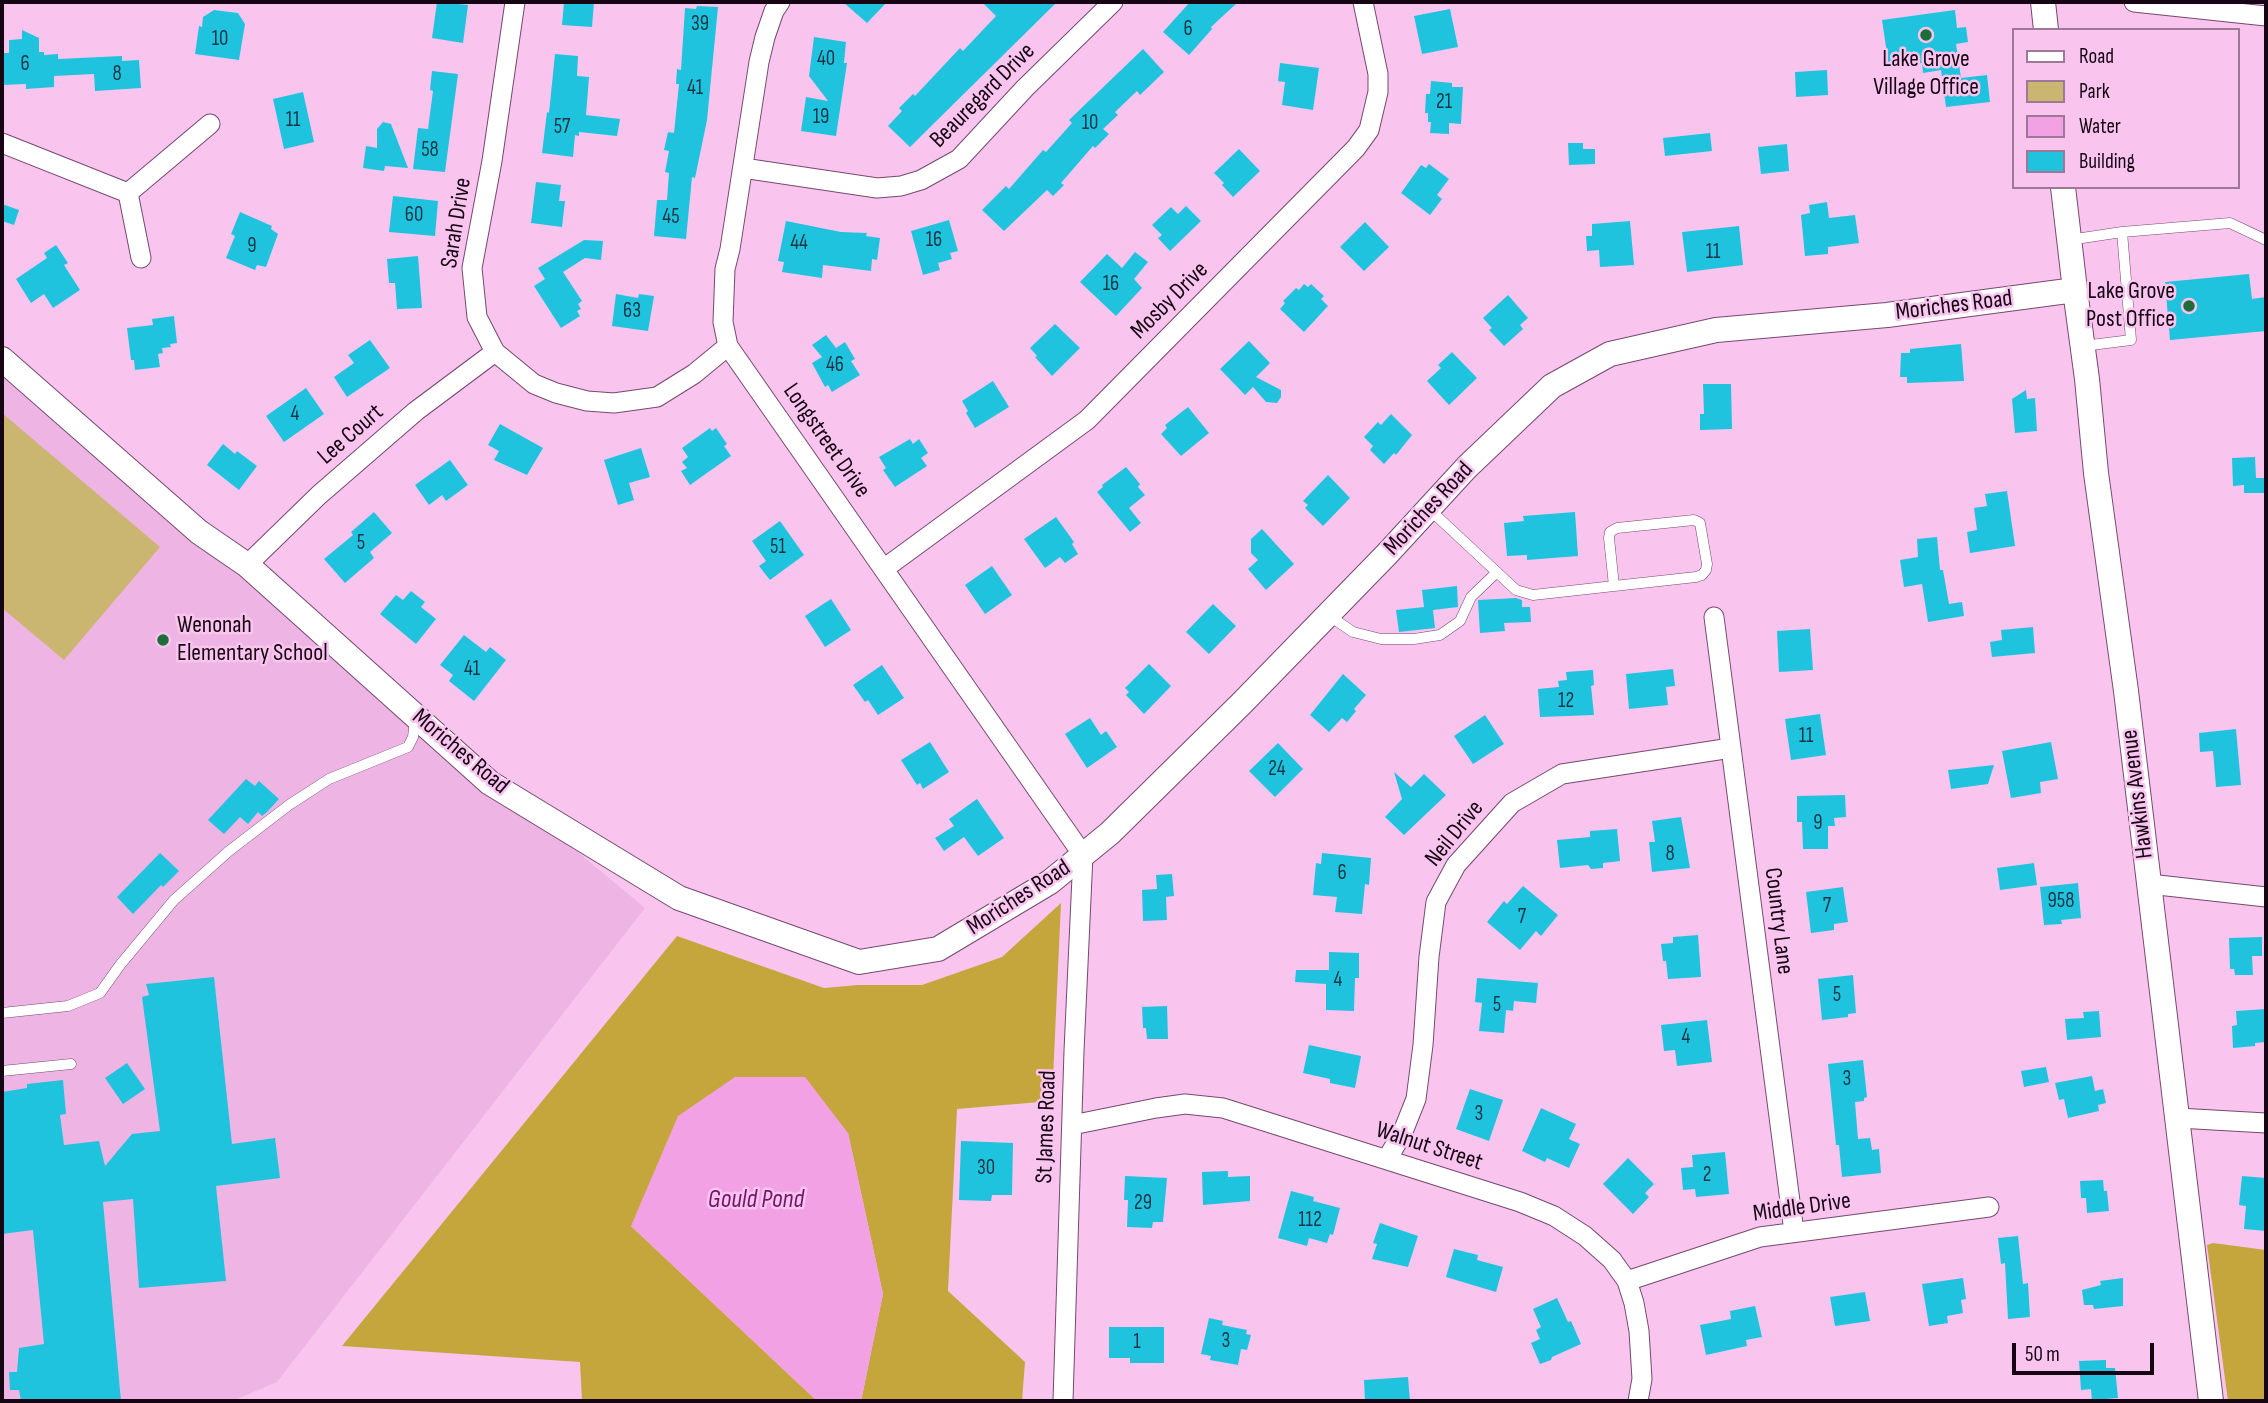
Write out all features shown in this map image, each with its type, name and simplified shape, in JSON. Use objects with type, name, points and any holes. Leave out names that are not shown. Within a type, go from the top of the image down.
[{"type":"street","name":"Sarah Drive","points":[[515,2],[492,161],[472,268],[477,317],[495,352],[534,384],[587,401],[614,403],[657,397],[694,374],[729,346]]},
{"type":"street","name":"Longstreet Drive","points":[[780,2],[765,37],[725,269],[723,322],[729,346],[1083,855]]},
{"type":"street","name":"Beauregard Drive","points":[[743,169],[877,188],[901,186],[930,176],[960,159],[1025,88],[1113,2]]},
{"type":"street","name":"Mosby Drive","points":[[885,568],[1087,420],[1356,148],[1369,130],[1378,92],[1378,74],[1363,2]]},
{"type":"street","points":[[2043,2],[2046,28]]},
{"type":"street","points":[[2134,2],[2266,16]]},
{"type":"street","points":[[128,193],[210,124]]},
{"type":"street","points":[[2,143],[128,193]]},
{"type":"street","name":"Hawkins Avenue","points":[[2063,189],[2211,1401]]},
{"type":"street","points":[[128,193],[141,258]]},
{"type":"street","name":"Moriches Road","points":[[2,359],[199,532],[247,565],[490,783],[679,898],[859,962],[938,949],[1050,883],[1110,833],[1328,615],[1467,467],[1552,386],[1610,354],[1716,330],[1887,315],[2075,290]]},
{"type":"street","name":"Lee Court","points":[[247,565],[319,495],[416,411],[495,352]]},
{"type":"street","name":"Country Lane","points":[[1714,617],[1794,1232]]},
{"type":"street","name":"Neil Drive","points":[[1387,1159],[1402,1134],[1416,1099],[1436,902],[1456,866],[1512,803],[1562,774],[1731,748]]},
{"type":"street","name":"St James Road","points":[[1063,1401],[1083,855]]},
{"type":"street","points":[[2149,884],[2266,897]]},
{"type":"street","name":"Walnut Street","points":[[1072,1125],[1185,1104],[1223,1108],[1520,1202],[1554,1216],[1585,1236],[1612,1261],[1627,1281],[1639,1331],[1642,1380],[1638,1401]]},
{"type":"street","points":[[2178,1118],[2266,1123]]},
{"type":"street","name":"Middle Drive","points":[[1627,1281],[1760,1237],[1989,1207]]},
{"type":"lane","points":[[2069,240],[2122,232],[2230,223],[2266,240]]},
{"type":"lane","points":[[2083,346],[2131,340],[2122,232]]},
{"type":"lane","points":[[1429,509],[1516,590],[1533,595],[1696,577],[1702,575],[1707,564],[1700,523],[1694,520],[1617,528],[1610,532],[1614,586]]},
{"type":"lane","points":[[1328,615],[1353,632],[1381,639],[1414,639],[1440,635],[1460,621],[1471,597],[1497,572]]},
{"type":"lane","points":[[2,1013],[68,1006],[100,993],[174,900],[229,851],[289,805],[329,779],[408,747],[413,737],[416,716]]},
{"type":"lane","points":[[2,1071],[71,1064]]},
{"type":"shaded area","name":"Wenonah Elementary School","points":[[2,371],[645,908],[277,1382],[232,1401],[2,1401]]},
{"type":"shaded area","points":[[1061,903],[1052,1101],[957,1109],[948,1291],[1025,1362],[1022,1401],[861,1401],[883,1294],[848,1133],[631,1226],[817,1401],[582,1401],[580,1362],[342,1346],[677,936],[824,988],[922,985],[1002,957]]},
{"type":"shaded area","points":[[2213,1243],[2266,1250],[2266,1401],[2228,1401],[2207,1245]]},
{"type":"green space","points":[[2,413],[160,547],[64,660],[2,608]]},
{"type":"water","name":"Gould Pond","points":[[735,1077],[805,1077],[848,1133],[883,1294],[861,1401],[817,1401],[631,1226],[678,1116]]},
{"type":"building","points":[[437,2],[468,5],[463,43],[432,38]]},
{"type":"building","points":[[564,2],[594,2],[592,27],[562,25]]},
{"type":"building","points":[[843,2],[887,2],[867,23]]},
{"type":"building","points":[[982,2],[1057,2],[910,147],[888,126],[902,111],[899,108],[913,94],[915,96],[960,48],[963,51],[996,16]]},
{"type":"building","points":[[1190,2],[1238,2],[1211,27],[1189,55],[1163,32]]},
{"type":"building","points":[[697,6],[718,7],[707,120],[695,178],[692,177],[686,239],[654,236],[657,200],[667,200],[669,173],[665,172],[669,151],[664,150],[668,132],[674,133],[679,84],[676,84],[677,69],[681,70],[685,8],[696,9]]},
{"type":"building","points":[[1450,9],[1458,47],[1422,54],[1414,16]]},
{"type":"building","points":[[214,10],[238,13],[245,24],[239,60],[195,54],[199,26],[202,27],[203,17]]},
{"type":"building","name":"Lake Grove Village Office","points":[[1955,10],[1957,28],[1966,27],[1968,42],[1956,44],[1961,78],[1987,75],[1990,102],[1946,107],[1941,70],[1923,73],[1922,63],[1889,67],[1882,20]]},
{"type":"building","points":[[22,30],[39,38],[39,52],[44,52],[44,55],[58,54],[58,59],[122,56],[122,61],[139,60],[141,88],[95,91],[94,74],[54,76],[54,87],[26,89],[26,84],[2,85],[2,53],[9,53],[9,40],[22,39]]},
{"type":"building","points":[[814,37],[846,42],[844,63],[847,63],[836,136],[801,131],[806,97],[828,101],[809,76]]},
{"type":"building","points":[[1143,49],[1164,72],[1140,95],[1137,91],[1115,112],[1118,115],[1103,129],[1109,134],[1095,148],[1093,146],[1053,196],[1047,190],[1004,231],[982,210],[1006,186],[1009,189],[1043,150],[1046,152],[1072,123],[1069,120]]},
{"type":"building","points":[[555,54],[578,56],[577,76],[589,77],[586,115],[620,119],[617,136],[579,132],[579,136],[575,135],[573,157],[542,153]]},
{"type":"building","points":[[1280,63],[1319,68],[1313,110],[1282,105],[1285,82],[1278,81]]},
{"type":"building","points":[[1827,70],[1828,95],[1796,97],[1795,72]]},
{"type":"building","points":[[432,71],[458,74],[445,172],[413,169],[418,128],[428,129],[433,91],[430,90]]},
{"type":"building","points":[[1431,81],[1463,87],[1461,124],[1449,123],[1449,134],[1430,133],[1431,122],[1428,122],[1428,113],[1425,113],[1426,94],[1430,94]]},
{"type":"building","points":[[303,92],[314,142],[284,149],[273,99]]},
{"type":"building","points":[[383,122],[391,124],[408,168],[385,166],[384,171],[363,168],[366,146],[377,148],[377,129]]},
{"type":"building","points":[[1710,133],[1712,151],[1665,156],[1663,138]]},
{"type":"building","points":[[1568,143],[1583,143],[1583,149],[1595,149],[1595,164],[1569,165]]},
{"type":"building","points":[[1787,144],[1789,171],[1761,174],[1758,147]]},
{"type":"building","points":[[1239,149],[1260,171],[1233,197],[1214,173]]},
{"type":"building","points":[[1429,164],[1449,179],[1437,195],[1442,199],[1430,215],[1401,193],[1421,165],[1426,168]]},
{"type":"building","points":[[536,182],[561,185],[559,201],[565,201],[562,227],[531,223]]},
{"type":"building","points":[[393,196],[438,201],[435,236],[389,232]]},
{"type":"building","points":[[1827,202],[1829,218],[1855,215],[1859,243],[1828,247],[1828,254],[1805,256],[1801,215],[1810,213],[1809,205]]},
{"type":"building","points":[[2,204],[19,210],[14,225],[2,221]]},
{"type":"building","points":[[1186,206],[1201,221],[1170,251],[1158,238],[1162,235],[1152,225],[1171,207],[1178,214]]},
{"type":"building","points":[[240,212],[272,226],[271,229],[278,234],[266,267],[257,265],[255,270],[226,258],[235,236],[231,234]]},
{"type":"building","points":[[949,220],[958,251],[950,253],[952,259],[938,263],[940,270],[923,275],[911,231]]},
{"type":"building","points":[[786,221],[841,232],[867,233],[866,236],[880,238],[877,260],[872,259],[871,271],[823,265],[822,278],[782,272],[784,262],[778,261]]},
{"type":"building","points":[[1630,221],[1634,265],[1600,267],[1599,250],[1587,251],[1586,236],[1592,236],[1592,224]]},
{"type":"building","points":[[1365,222],[1389,247],[1364,271],[1340,247]]},
{"type":"building","points":[[1739,226],[1743,265],[1687,272],[1682,232]]},
{"type":"building","points":[[584,240],[603,241],[601,260],[585,258],[563,272],[582,301],[578,304],[581,309],[577,311],[580,316],[561,328],[534,286],[545,279],[538,268]]},
{"type":"building","points":[[56,245],[68,263],[64,265],[80,290],[53,308],[44,294],[31,303],[16,279],[47,258],[44,253]]},
{"type":"building","points":[[1135,252],[1148,262],[1134,279],[1142,288],[1116,316],[1080,282],[1107,254],[1122,268]]},
{"type":"building","points":[[418,256],[422,308],[397,309],[395,283],[389,283],[387,259]]},
{"type":"building","points":[[2249,274],[2252,299],[2266,297],[2266,331],[2170,340],[2165,282]]},
{"type":"building","points":[[1304,284],[1308,287],[1311,284],[1324,296],[1321,299],[1328,306],[1304,332],[1280,309],[1285,303],[1283,301]]},
{"type":"building","points":[[616,294],[638,298],[639,294],[654,296],[648,331],[612,326]]},
{"type":"building","points":[[1508,295],[1528,318],[1520,325],[1523,329],[1504,346],[1489,330],[1492,328],[1483,318]]},
{"type":"building","points":[[174,316],[177,343],[162,348],[163,353],[158,354],[160,367],[135,370],[127,328],[153,325],[152,319]]},
{"type":"building","points":[[1055,324],[1080,348],[1052,376],[1030,348]]},
{"type":"building","points":[[826,335],[836,348],[845,342],[855,359],[851,361],[860,375],[832,392],[828,385],[825,387],[812,363],[822,357],[812,345]]},
{"type":"building","points":[[370,340],[390,368],[347,397],[334,377],[354,363],[348,355]]},
{"type":"building","points":[[1249,341],[1270,363],[1256,377],[1281,390],[1277,403],[1266,402],[1253,387],[1245,395],[1220,369]]},
{"type":"building","points":[[1961,344],[1964,381],[1907,383],[1907,377],[1900,377],[1901,353],[1910,353],[1910,349]]},
{"type":"building","points":[[1452,352],[1477,378],[1449,405],[1427,381],[1441,368],[1438,365]]},
{"type":"building","points":[[993,381],[1009,407],[975,428],[962,401]]},
{"type":"building","points":[[1703,384],[1731,384],[1732,429],[1700,430],[1700,414],[1704,414]]},
{"type":"building","points":[[306,388],[324,414],[284,442],[266,416]]},
{"type":"building","points":[[2026,390],[2027,399],[2035,398],[2037,431],[2015,433],[2012,399]]},
{"type":"building","points":[[1188,407],[1209,433],[1181,456],[1161,434],[1167,428],[1165,425]]},
{"type":"building","points":[[1391,414],[1412,435],[1396,455],[1394,453],[1384,464],[1370,450],[1373,446],[1364,437],[1378,422],[1381,425]]},
{"type":"building","points":[[500,424],[543,448],[527,475],[494,460],[499,451],[488,445]]},
{"type":"building","points":[[710,428],[712,431],[716,428],[727,444],[724,446],[731,456],[690,485],[681,471],[687,468],[682,462],[688,457],[682,448]]},
{"type":"building","points":[[910,439],[913,444],[919,439],[928,453],[921,458],[927,466],[895,487],[883,470],[886,468],[879,457]]},
{"type":"building","points":[[223,444],[257,466],[239,490],[207,465]]},
{"type":"building","points":[[641,448],[650,477],[629,483],[634,500],[618,505],[604,460]]},
{"type":"building","points":[[2255,457],[2256,478],[2266,478],[2266,493],[2244,493],[2244,485],[2233,486],[2232,458]]},
{"type":"building","points":[[450,460],[468,485],[446,501],[442,495],[429,505],[415,485]]},
{"type":"building","points":[[1126,467],[1145,495],[1129,508],[1141,523],[1130,532],[1097,492]]},
{"type":"building","points":[[1328,475],[1350,498],[1323,526],[1305,508],[1308,505],[1303,501]]},
{"type":"building","points":[[2007,491],[2015,546],[1970,553],[1967,532],[1977,530],[1974,508],[1987,506],[1985,494]]},
{"type":"building","points":[[374,512],[392,533],[370,552],[374,558],[345,583],[324,559],[353,535],[351,532]]},
{"type":"building","points":[[1575,512],[1578,556],[1527,560],[1527,555],[1507,556],[1504,523],[1524,521],[1523,516]]},
{"type":"building","points":[[1056,517],[1074,542],[1072,544],[1078,554],[1065,563],[1060,557],[1045,568],[1024,539]]},
{"type":"building","points":[[780,521],[804,555],[770,580],[759,566],[766,561],[752,541]]},
{"type":"building","points":[[1262,529],[1294,564],[1266,590],[1248,569],[1258,560],[1251,553],[1251,539]]},
{"type":"building","points":[[1937,537],[1940,570],[1943,570],[1949,604],[1962,602],[1964,616],[1928,622],[1922,584],[1904,587],[1900,560],[1918,557],[1917,539]]},
{"type":"building","points":[[992,566],[1012,595],[985,614],[965,585]]},
{"type":"building","points":[[1457,586],[1458,607],[1433,610],[1435,628],[1399,632],[1396,610],[1424,607],[1422,590]]},
{"type":"building","points":[[411,591],[425,602],[421,607],[436,619],[416,644],[380,614],[396,595],[403,600]]},
{"type":"building","points":[[831,599],[851,630],[825,647],[805,616]]},
{"type":"building","points":[[1478,600],[1522,600],[1522,607],[1530,607],[1531,622],[1504,623],[1505,631],[1480,633]]},
{"type":"building","points":[[1213,604],[1236,626],[1209,654],[1186,632]]},
{"type":"building","points":[[2033,627],[2035,653],[1992,657],[1990,642],[2002,640],[2001,630]]},
{"type":"building","points":[[1810,629],[1813,670],[1779,672],[1777,631]]},
{"type":"building","points":[[464,635],[486,652],[490,647],[506,660],[474,701],[449,681],[453,675],[440,665]]},
{"type":"building","points":[[1149,664],[1171,686],[1144,714],[1126,695],[1129,692],[1125,688]]},
{"type":"building","points":[[882,665],[904,698],[878,715],[853,685]]},
{"type":"building","points":[[1673,669],[1675,686],[1666,687],[1668,705],[1629,709],[1626,674]]},
{"type":"building","points":[[1593,670],[1594,685],[1591,686],[1594,715],[1540,717],[1538,689],[1559,687],[1558,681],[1567,680],[1566,672]]},
{"type":"building","points":[[1343,674],[1366,695],[1347,722],[1342,718],[1329,732],[1310,715]]},
{"type":"building","points":[[1820,714],[1826,755],[1791,760],[1785,719]]},
{"type":"building","points":[[1485,715],[1504,744],[1473,764],[1454,736]]},
{"type":"building","points":[[1090,718],[1101,735],[1106,731],[1117,747],[1087,768],[1065,734]]},
{"type":"building","points":[[2236,729],[2241,785],[2216,787],[2213,751],[2200,752],[2199,733]]},
{"type":"building","points":[[930,742],[949,772],[923,789],[920,783],[917,785],[901,760]]},
{"type":"building","points":[[2051,742],[2058,779],[2040,782],[2041,793],[2011,798],[2002,751]]},
{"type":"building","points":[[1278,743],[1303,769],[1275,797],[1249,771]]},
{"type":"building","points":[[1994,765],[1988,784],[1951,789],[1948,770]]},
{"type":"building","points":[[1394,772],[1411,787],[1424,774],[1446,795],[1404,835],[1385,817],[1402,799]]},
{"type":"building","points":[[246,779],[255,786],[259,781],[279,799],[262,816],[258,812],[248,824],[240,817],[224,834],[208,820]]},
{"type":"building","points":[[1845,795],[1846,817],[1834,818],[1835,826],[1828,826],[1828,849],[1803,849],[1802,822],[1797,822],[1797,796]]},
{"type":"building","points":[[977,799],[1004,838],[978,856],[964,837],[944,851],[935,838],[954,826],[949,819]]},
{"type":"building","points":[[1681,817],[1690,868],[1652,872],[1649,842],[1655,842],[1652,821]]},
{"type":"building","points":[[1617,829],[1620,861],[1603,863],[1603,868],[1591,869],[1588,865],[1560,868],[1557,840],[1590,837],[1590,831]]},
{"type":"building","points":[[160,853],[179,871],[133,914],[117,897]]},
{"type":"building","points":[[1322,853],[1371,858],[1369,885],[1365,884],[1362,914],[1335,912],[1337,897],[1313,895],[1316,863],[1321,864]]},
{"type":"building","points":[[2034,863],[2037,885],[2000,890],[1997,868]]},
{"type":"building","points":[[1172,874],[1174,896],[1166,897],[1167,920],[1143,921],[1142,890],[1157,889],[1156,875]]},
{"type":"building","points":[[2078,883],[2081,918],[2061,920],[2062,924],[2044,925],[2040,887]]},
{"type":"building","points":[[1523,886],[1558,915],[1541,936],[1536,931],[1520,950],[1487,922],[1504,901],[1507,904]]},
{"type":"building","points":[[1843,887],[1848,922],[1834,924],[1834,930],[1811,933],[1806,892]]},
{"type":"building","points":[[1698,935],[1701,977],[1668,979],[1661,944],[1673,943],[1673,937]]},
{"type":"building","points":[[2262,937],[2262,956],[2252,956],[2253,975],[2235,975],[2234,969],[2230,969],[2229,938]]},
{"type":"building","points":[[1329,952],[1359,953],[1359,978],[1355,978],[1354,1011],[1326,1010],[1326,984],[1295,982],[1296,970],[1329,970]]},
{"type":"building","points":[[1853,975],[1856,1013],[1848,1014],[1848,1017],[1822,1020],[1818,979]]},
{"type":"building","points":[[214,977],[232,1144],[275,1138],[280,1178],[216,1186],[226,1281],[139,1288],[133,1199],[103,1202],[121,1401],[21,1401],[19,1390],[10,1390],[9,1372],[17,1372],[19,1348],[44,1344],[33,1230],[2,1234],[2,1092],[27,1088],[27,1084],[63,1080],[66,1114],[60,1115],[64,1145],[99,1141],[105,1166],[132,1134],[160,1131],[142,997],[149,995],[146,984]]},
{"type":"building","points":[[1477,978],[1538,983],[1536,1003],[1514,1001],[1513,1011],[1506,1010],[1504,1033],[1479,1031],[1482,1003],[1475,1002]]},
{"type":"building","points":[[1167,1006],[1168,1039],[1147,1039],[1146,1028],[1143,1028],[1142,1007]]},
{"type":"building","points":[[2266,1009],[2266,1042],[2233,1048],[2232,1026],[2237,1025],[2236,1011]]},
{"type":"building","points":[[2099,1011],[2101,1037],[2067,1040],[2065,1019],[2084,1018],[2083,1012]]},
{"type":"building","points":[[1707,1020],[1712,1062],[1677,1066],[1675,1050],[1664,1051],[1661,1025]]},
{"type":"building","points":[[1309,1045],[1361,1056],[1355,1088],[1330,1083],[1330,1079],[1303,1073]]},
{"type":"building","points":[[1863,1060],[1867,1097],[1864,1101],[1855,1102],[1858,1139],[1870,1138],[1872,1150],[1879,1149],[1881,1173],[1842,1177],[1828,1064]]},
{"type":"building","points":[[127,1063],[145,1089],[123,1104],[105,1078]]},
{"type":"building","points":[[2046,1067],[2049,1082],[2024,1087],[2021,1071]]},
{"type":"building","points":[[2092,1076],[2095,1091],[2103,1089],[2106,1103],[2098,1105],[2099,1111],[2068,1118],[2064,1099],[2059,1100],[2055,1083]]},
{"type":"building","points":[[1470,1089],[1503,1100],[1489,1141],[1456,1129]]},
{"type":"building","points":[[1541,1108],[1576,1124],[1569,1139],[1580,1144],[1569,1168],[1547,1158],[1545,1162],[1522,1151]]},
{"type":"building","points":[[961,1141],[1013,1143],[1012,1195],[992,1195],[991,1201],[959,1200]]},
{"type":"building","points":[[1725,1152],[1729,1194],[1696,1197],[1695,1189],[1683,1190],[1681,1168],[1693,1167],[1692,1155]]},
{"type":"building","points":[[1628,1158],[1654,1184],[1645,1193],[1649,1197],[1633,1214],[1603,1184]]},
{"type":"building","points":[[1228,1171],[1228,1177],[1250,1176],[1250,1201],[1203,1205],[1202,1172]]},
{"type":"building","points":[[1125,1176],[1167,1178],[1163,1222],[1153,1222],[1152,1228],[1127,1227]]},
{"type":"building","points":[[2242,1176],[2266,1178],[2266,1231],[2244,1229],[2246,1206],[2239,1205]]},
{"type":"building","points":[[2103,1180],[2109,1211],[2087,1213],[2086,1198],[2081,1198],[2080,1181]]},
{"type":"building","points":[[1291,1191],[1314,1197],[1313,1201],[1340,1208],[1333,1235],[1330,1234],[1327,1243],[1309,1238],[1307,1246],[1278,1238]]},
{"type":"building","points":[[1380,1223],[1418,1236],[1408,1267],[1372,1259],[1377,1244],[1373,1243]]},
{"type":"building","points":[[2018,1236],[2023,1284],[2028,1283],[2030,1317],[2008,1319],[2005,1263],[2001,1264],[1998,1238]]},
{"type":"building","points":[[1454,1249],[1478,1255],[1477,1260],[1503,1267],[1496,1292],[1446,1277]]},
{"type":"building","points":[[1963,1278],[1966,1299],[1961,1300],[1963,1313],[1947,1316],[1948,1323],[1929,1326],[1922,1284]]},
{"type":"building","points":[[2123,1278],[2123,1306],[2094,1309],[2093,1305],[2084,1305],[2082,1290],[2101,1285],[2100,1281]]},
{"type":"building","points":[[1865,1292],[1870,1321],[1835,1326],[1830,1297]]},
{"type":"building","points":[[1557,1298],[1581,1344],[1540,1364],[1531,1343],[1540,1339],[1536,1330],[1541,1327],[1533,1309]]},
{"type":"building","points":[[1755,1306],[1762,1337],[1746,1340],[1747,1346],[1706,1355],[1700,1325],[1731,1319],[1730,1311]]},
{"type":"building","points":[[1209,1318],[1223,1321],[1222,1325],[1247,1330],[1246,1334],[1251,1335],[1247,1350],[1241,1349],[1238,1365],[1210,1360],[1211,1356],[1201,1354]]},
{"type":"building","points":[[1109,1327],[1164,1327],[1164,1363],[1130,1363],[1130,1358],[1109,1358]]},
{"type":"building","points":[[2106,1360],[2106,1368],[2115,1368],[2118,1398],[2092,1400],[2091,1389],[2081,1390],[2079,1361]]},
{"type":"building","points":[[1408,1377],[1410,1401],[1365,1401],[1364,1380]]},
{"type":"place","name":"Lake Grove Village Office","points":[[1926,35]]},
{"type":"place","name":"Lake Grove Post Office","points":[[2189,306]]},
{"type":"place","name":"Wenonah Elementary School","points":[[163,640]]}]
